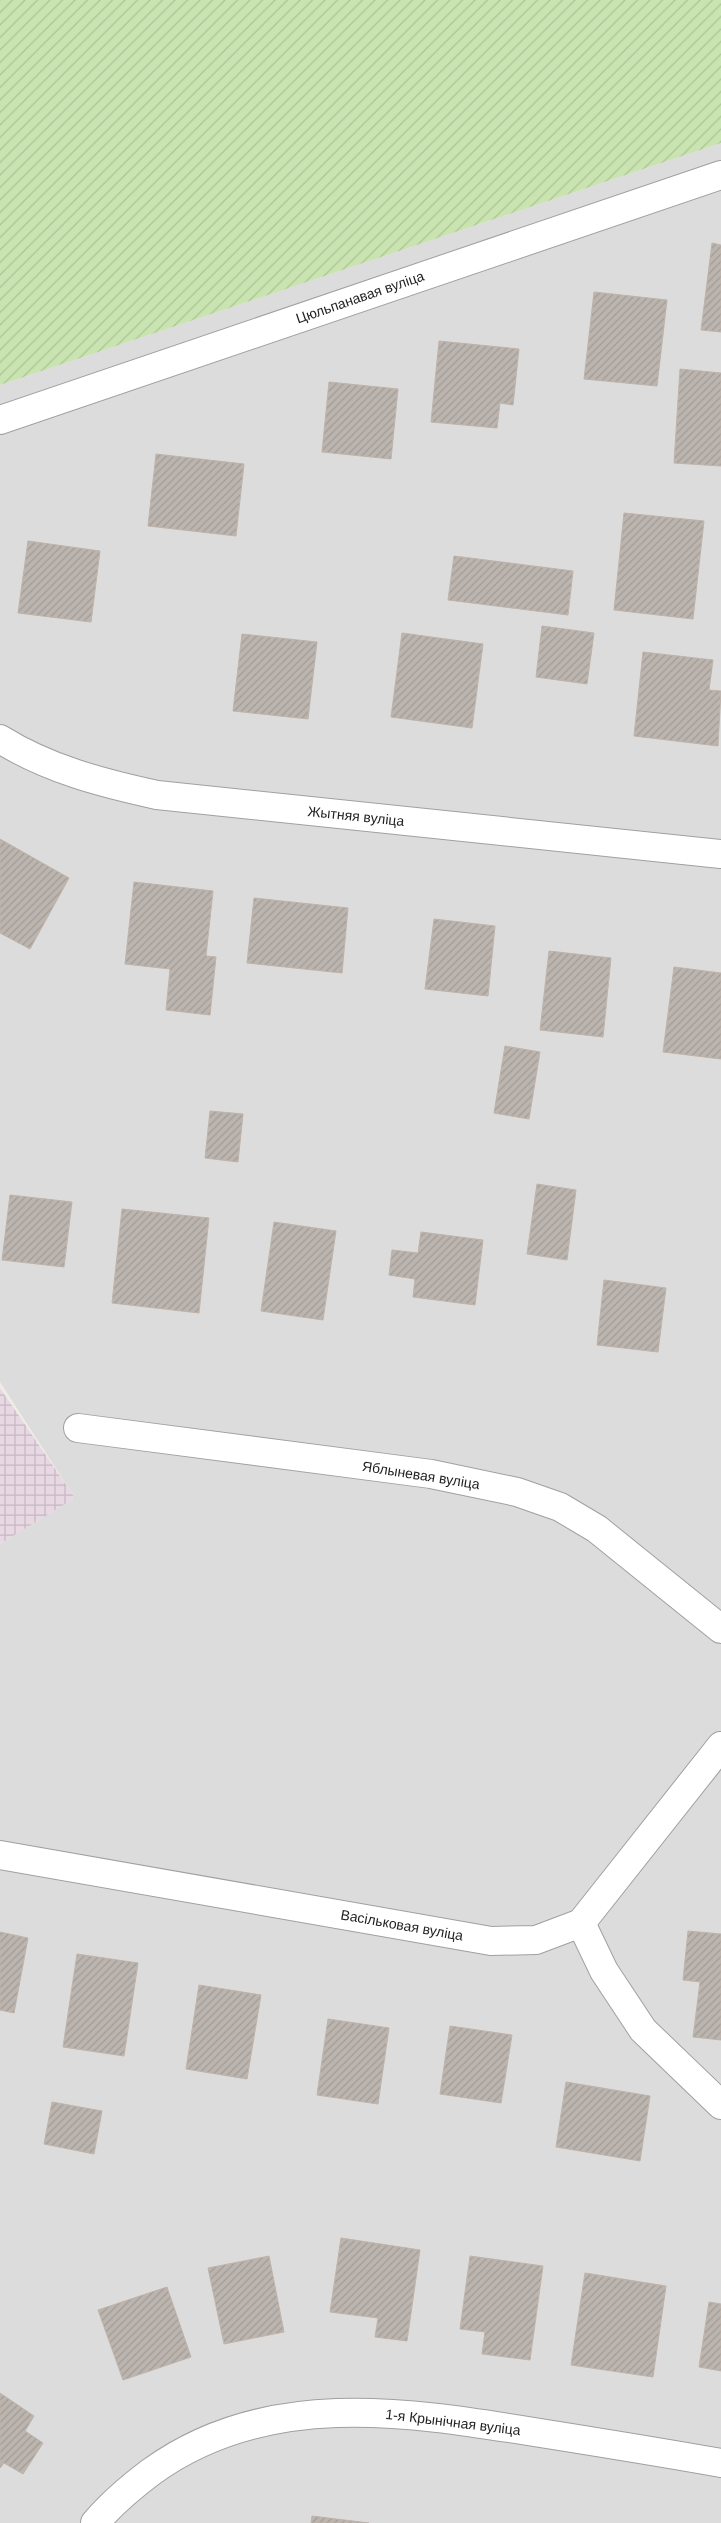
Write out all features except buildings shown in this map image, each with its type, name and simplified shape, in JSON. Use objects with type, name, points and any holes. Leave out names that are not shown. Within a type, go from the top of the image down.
[{"type":"street","name":"Цюльпанавая вуліца","points":[[0,420],[721,175]]},
{"type":"street","name":"Жытняя вуліца","points":[[0,739],[50,765],[74,774],[98,782],[157,795],[721,854]]},
{"type":"street","name":"Яблыневая вуліца","points":[[78,1428],[431,1474],[517,1492],[560,1507],[597,1529],[721,1629]]},
{"type":"street","points":[[721,1746],[581,1923],[604,1971],[643,2030],[721,2105]]},
{"type":"street","name":"Васільковая вуліца","points":[[0,1855],[491,1941],[536,1940],[581,1923]]},
{"type":"street","name":"1-я Крынічная вуліца","points":[[95,2523],[136,2483],[172,2457],[217,2435],[263,2421],[312,2413],[422,2416],[721,2463]]},
{"type":"shaded area","points":[[721,143],[721,2523],[0,2523],[0,1544],[75,1498],[0,1382],[0,385]]},
{"type":"shaded area","points":[[0,1388],[75,1498],[0,1544]]},
{"type":"green space","points":[[0,0],[721,0],[721,143],[0,385]]}]
